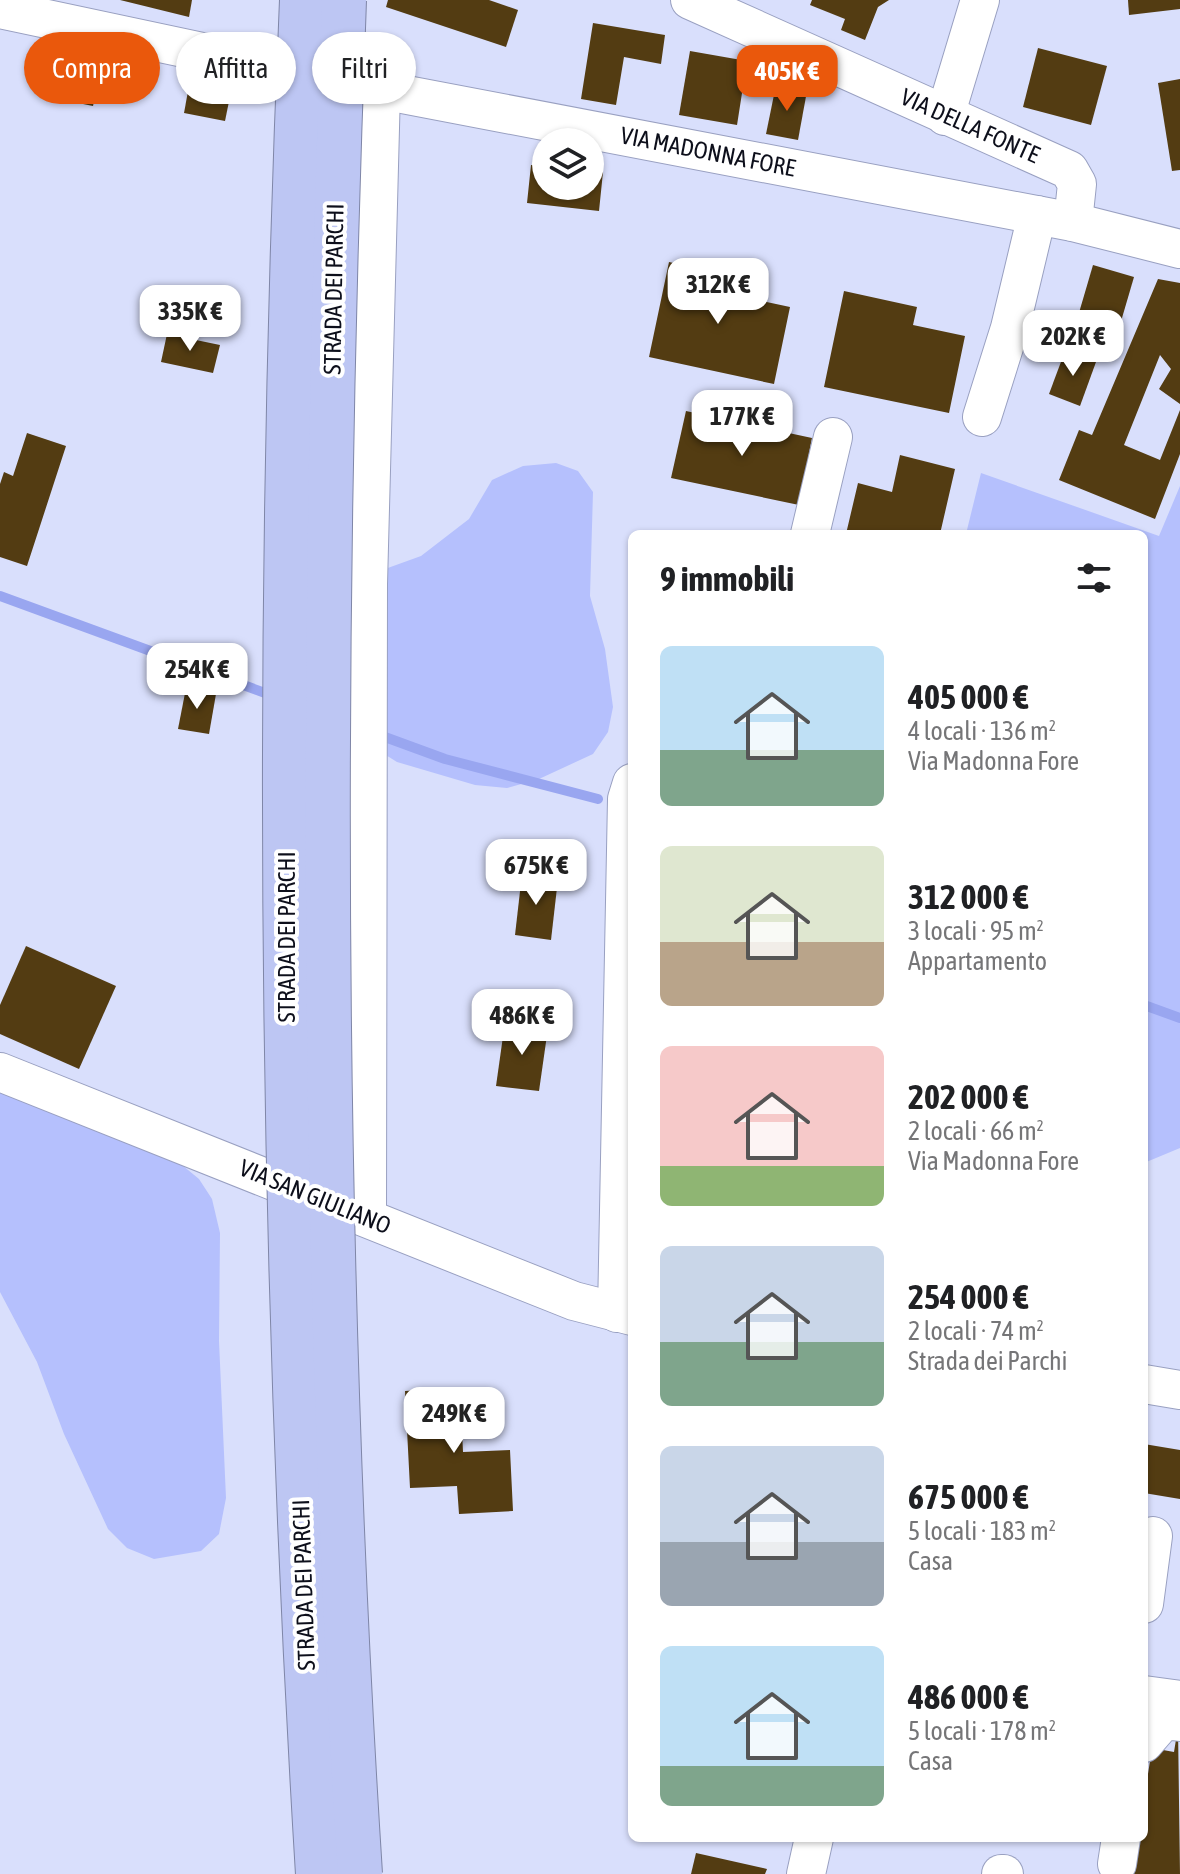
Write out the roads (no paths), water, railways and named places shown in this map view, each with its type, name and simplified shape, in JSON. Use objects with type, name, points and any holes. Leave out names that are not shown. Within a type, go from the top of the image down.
[{"type":"highway","name":"STRADA DEI PARCHI","points":[[302,0],[293,217],[288,471],[286,993],[304,1626],[318,1874]]},
{"type":"highway","name":"STRADA DEI PARCHI","points":[[344,0],[329,492],[328,785],[332,1216],[346,1637],[360,1874]]},
{"type":"street","name":"VIA DELLA FONTE","points":[[690,0],[1072,172],[1077,184],[1055,219]]},
{"type":"street","points":[[945,116],[980,0]]},
{"type":"street","name":"VIA MADONNA FORE","points":[[0,9],[312,75]]},
{"type":"street","name":"VIA MADONNA FORE","points":[[416,97],[1055,219],[1180,249]]},
{"type":"street","points":[[367,1217],[368,600],[381,104]]},
{"type":"street","points":[[982,417],[1010,328],[1055,219]]},
{"type":"street","points":[[811,530],[833,437]]},
{"type":"street","points":[[624,1314],[628,796]]},
{"type":"street","name":"VIA SAN GIULIANO","points":[[0,1072],[574,1301],[624,1314]]},
{"type":"street","points":[[1148,1385],[1180,1390]]},
{"type":"street","points":[[1148,1574],[1153,1536]]},
{"type":"street","points":[[1148,1696],[1180,1700]]},
{"type":"street","points":[[1148,1738],[1164,1720],[1180,1722]]},
{"type":"street","points":[[806,1874],[813,1842]]},
{"type":"waterway","points":[[0,596],[276,697]]},
{"type":"waterway","points":[[374,733],[445,759],[598,799]]},
{"type":"waterway","points":[[1148,1006],[1180,1018]]}]
